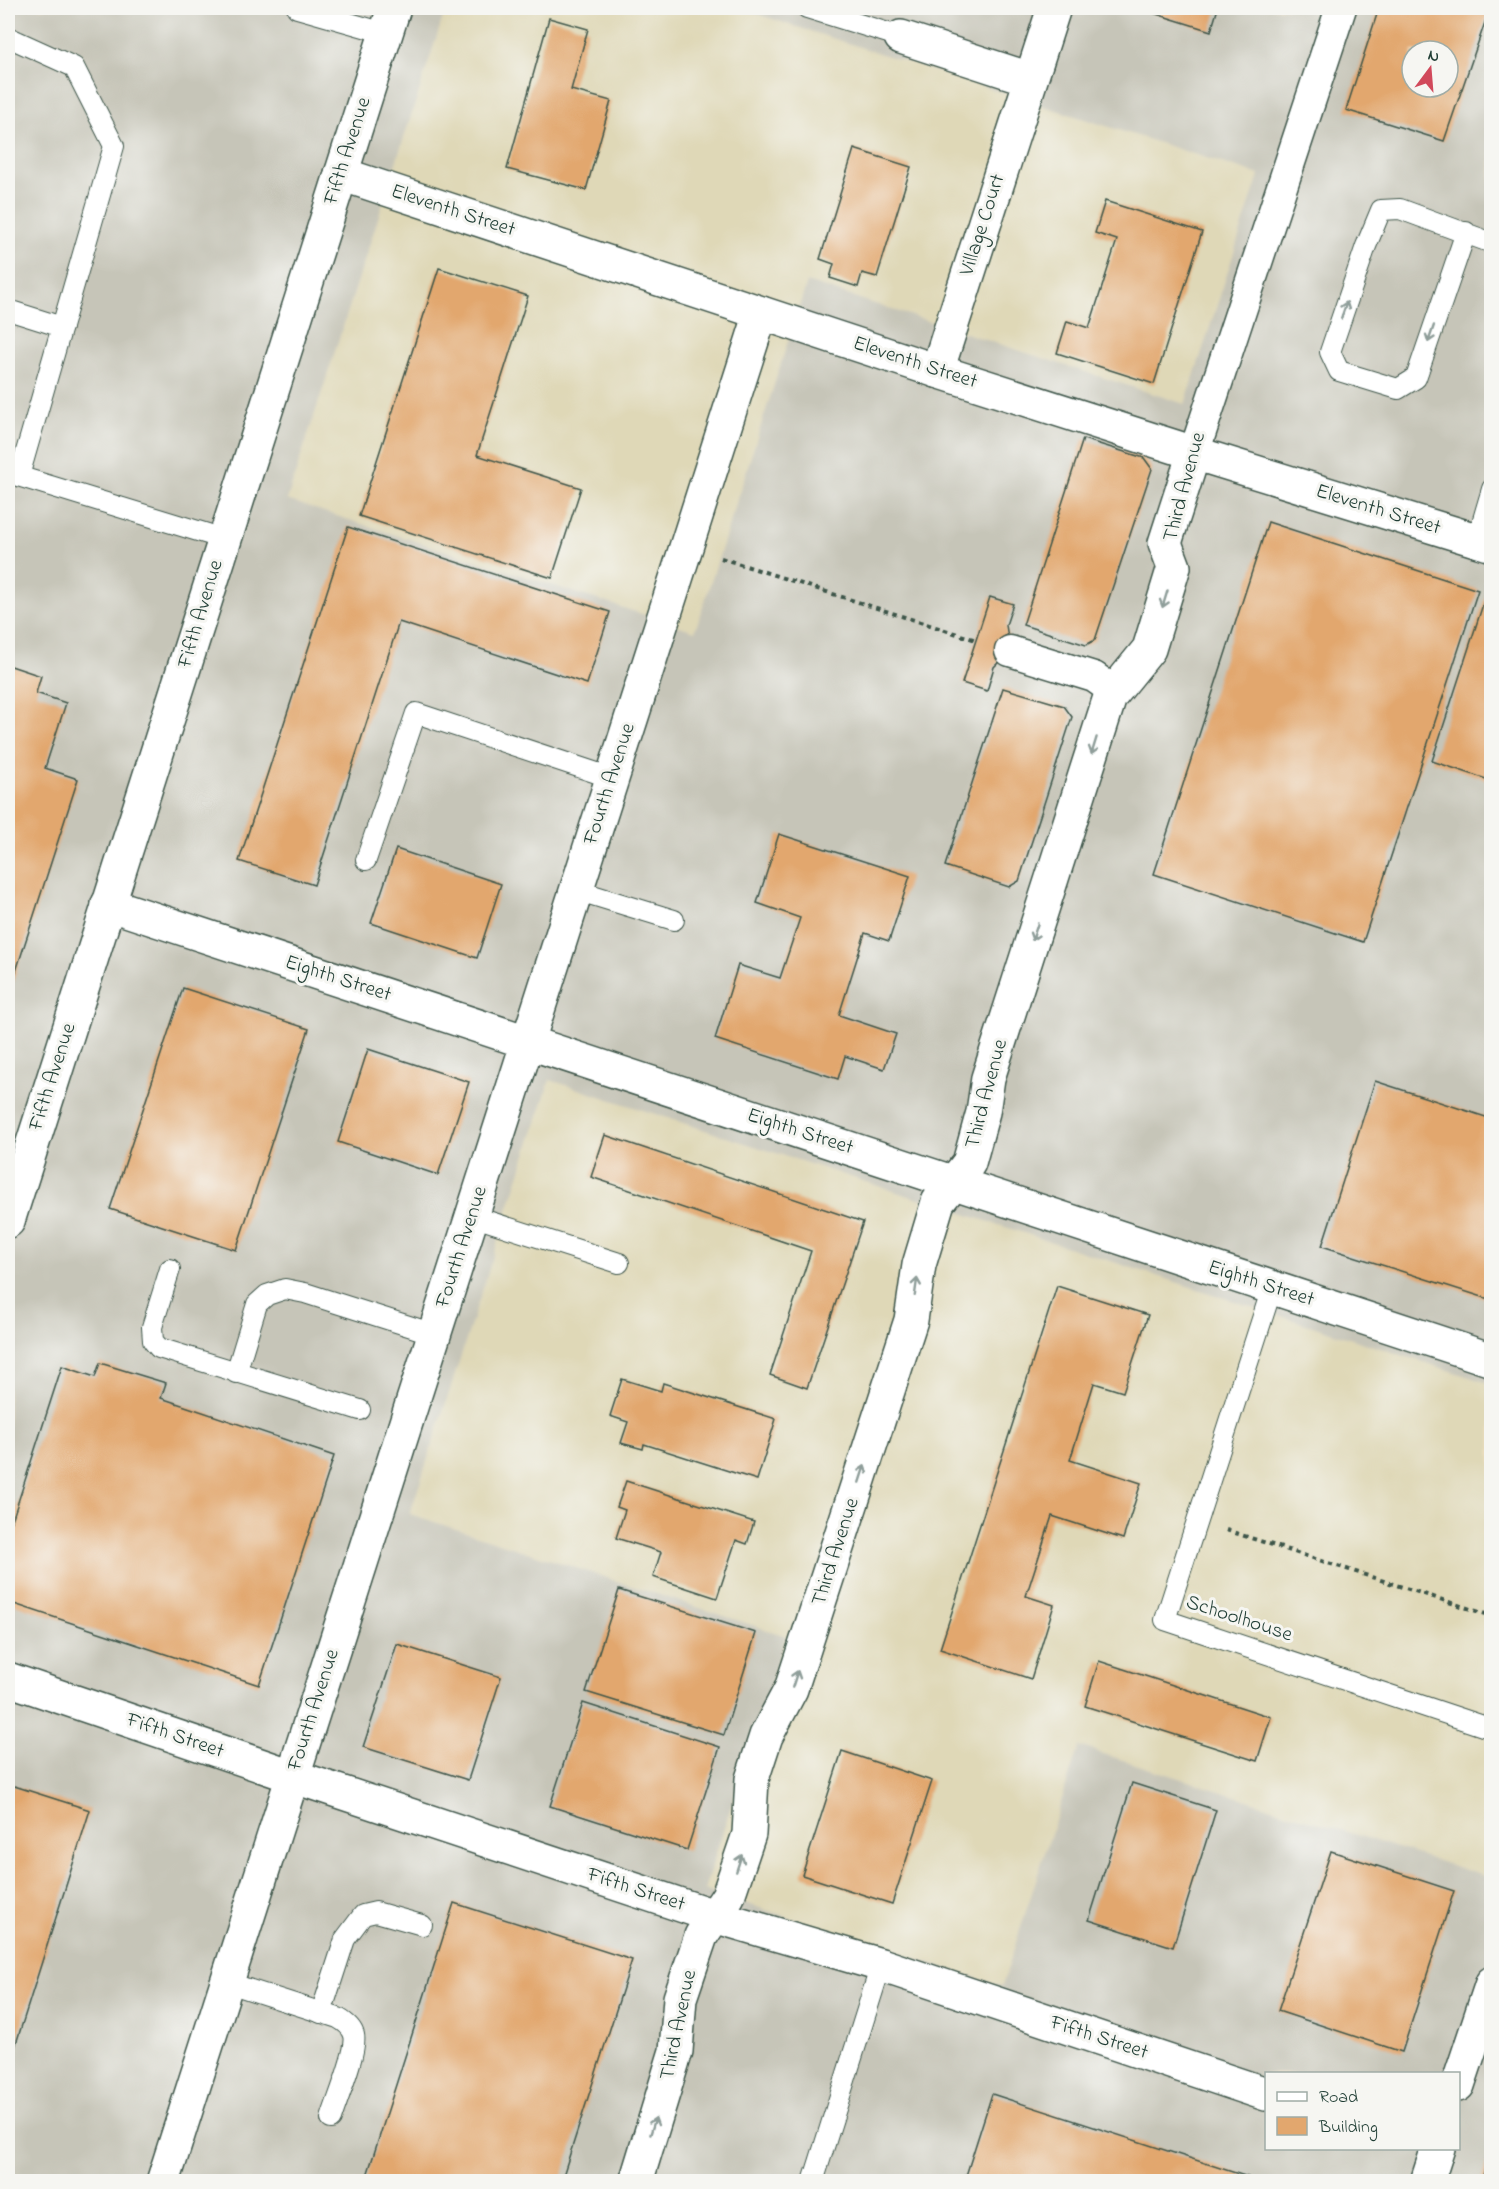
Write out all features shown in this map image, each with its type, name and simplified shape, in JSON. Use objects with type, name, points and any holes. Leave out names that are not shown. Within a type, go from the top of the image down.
[{"type":"street","name":"Village Court","points":[[937,371],[1054,8]]},
{"type":"street","name":"Third Avenue","points":[[636,2181],[676,2051],[680,1998],[700,1936],[728,1896],[749,1834],[752,1779],[766,1736],[791,1689],[911,1320],[919,1265],[938,1202],[969,1163],[984,1112],[988,1078],[1110,697],[1149,649],[1174,567],[1165,543],[1341,8]]},
{"type":"street","name":"Fifth Avenue","points":[[8,1221],[390,20]]},
{"type":"street","points":[[901,37],[1030,79]]},
{"type":"street","name":"Eleventh Street","points":[[341,174],[937,371],[1484,542]]},
{"type":"street","name":"Fourth Avenue","points":[[163,2181],[761,313]]},
{"type":"street","points":[[1010,651],[1094,677],[1114,691]]},
{"type":"street","name":"Eighth Street","points":[[108,904],[1491,1360]]},
{"type":"street","name":"Fifth Street","points":[[8,1679],[714,1916],[880,1965],[1265,2094]]},
{"type":"street","points":[[1460,2079],[1491,1983]]},
{"type":"street","points":[[1427,2181],[1435,2150]]},
{"type":"lane","points":[[297,8],[390,20]]},
{"type":"lane","points":[[807,8],[901,37]]},
{"type":"lane","points":[[8,37],[74,67],[114,146],[62,327],[13,475],[224,539]]},
{"type":"lane","points":[[1466,232],[1416,378],[1398,389],[1339,371],[1330,352],[1366,246],[1382,210],[1400,209],[1466,232],[1491,243]]},
{"type":"lane","points":[[8,310],[62,327]]},
{"type":"lane","points":[[1484,542],[1491,489]]},
{"type":"lane","points":[[366,860],[416,712],[612,778]]},
{"type":"lane","points":[[576,890],[674,920]]},
{"type":"lane","points":[[472,1216],[619,1263]]},
{"type":"lane","points":[[170,1269],[152,1327],[153,1341],[159,1348],[360,1410]]},
{"type":"lane","name":"Schoolhouse","points":[[1272,1288],[1166,1620],[1491,1729]]},
{"type":"lane","points":[[236,1373],[257,1304],[267,1295],[285,1289],[305,1293],[434,1335]]},
{"type":"lane","points":[[321,2013],[345,1939],[363,1915],[376,1912],[422,1925]]},
{"type":"lane","points":[[813,2181],[880,1965]]},
{"type":"lane","points":[[226,1982],[338,2018],[347,2024],[354,2036],[352,2056],[331,2119]]},
{"type":"path","points":[[686,547],[976,640]]},
{"type":"path","points":[[1197,1521],[1491,1616]]},
{"type":"shaded area","points":[[8,8],[446,8],[287,500],[695,631],[807,282],[1185,404],[1259,175],[738,8],[1491,8],[1491,1384],[550,1080],[410,1514],[786,1636],[704,1890],[1002,1986],[1079,1746],[1491,1878],[1491,2181],[8,2182]]},
{"type":"shaded area","points":[[446,8],[738,8],[1259,175],[1185,404],[807,282],[695,631],[287,500]]},
{"type":"shaded area","points":[[550,1080],[1491,1384],[1491,1878],[1079,1746],[1002,1986],[703,1890],[785,1636],[410,1514]]},
{"type":"building","points":[[1137,8],[1218,8],[1211,31]]},
{"type":"building","points":[[1379,8],[1490,8],[1460,95],[1460,39],[1400,39],[1400,99],[1459,99],[1444,141],[1346,110]]},
{"type":"building","points":[[549,18],[588,29],[571,90],[611,101],[586,190],[507,169]]},
{"type":"building","points":[[854,149],[911,167],[877,277],[862,273],[858,287],[830,278],[834,264],[820,259]]},
{"type":"building","points":[[1105,201],[1202,232],[1154,384],[1057,353],[1067,321],[1089,328],[1117,240],[1095,233]]},
{"type":"building","points":[[439,268],[528,296],[477,455],[581,488],[552,578],[359,516]]},
{"type":"building","points":[[1083,439],[1144,458],[1152,469],[1095,640],[1086,645],[1023,625]]},
{"type":"building","points":[[1268,522],[1478,590],[1363,942],[1154,874]]},
{"type":"building","points":[[348,527],[610,612],[587,684],[399,622],[314,885],[239,861]]},
{"type":"building","points":[[1487,592],[1492,594],[1492,781],[1432,761]]},
{"type":"building","points":[[990,597],[1013,604],[1006,625],[1010,651],[994,667],[987,691],[962,683]]},
{"type":"building","points":[[8,665],[41,676],[36,693],[66,703],[45,768],[78,779],[8,996]]},
{"type":"building","points":[[1003,688],[1064,706],[1072,717],[1019,881],[1009,887],[945,866]]},
{"type":"building","points":[[779,834],[910,876],[889,941],[865,933],[839,1015],[896,1034],[884,1069],[845,1056],[838,1079],[715,1039],[738,965],[780,978],[800,918],[757,903]]},
{"type":"building","points":[[396,849],[501,884],[477,958],[371,923]]},
{"type":"building","points":[[183,988],[309,1029],[236,1250],[110,1209]]},
{"type":"building","points":[[368,1049],[469,1082],[438,1175],[338,1142]]},
{"type":"building","points":[[1375,1081],[1492,1119],[1492,1300],[1322,1246]]},
{"type":"building","points":[[605,1135],[863,1222],[807,1388],[770,1375],[811,1251],[591,1177]]},
{"type":"building","points":[[1057,1286],[1148,1315],[1123,1392],[1094,1383],[1070,1460],[1141,1483],[1123,1539],[1052,1516],[1026,1596],[1054,1605],[1031,1679],[940,1649]]},
{"type":"building","points":[[100,1363],[166,1383],[161,1398],[334,1456],[259,1685],[8,1602],[8,1533],[62,1366],[95,1377]]},
{"type":"building","points":[[622,1379],[661,1391],[663,1383],[776,1419],[757,1480],[644,1444],[643,1449],[621,1443],[628,1422],[610,1416]]},
{"type":"building","points":[[626,1481],[754,1522],[747,1544],[736,1540],[717,1598],[653,1577],[661,1552],[616,1538],[625,1510],[617,1507]]},
{"type":"building","points":[[619,1590],[756,1633],[724,1735],[586,1692]]},
{"type":"building","points":[[397,1644],[501,1677],[468,1780],[363,1747]]},
{"type":"building","points":[[1099,1661],[1271,1717],[1257,1761],[1085,1706]]},
{"type":"building","points":[[583,1703],[720,1747],[687,1850],[550,1806]]},
{"type":"building","points":[[842,1751],[932,1781],[892,1904],[802,1875]]},
{"type":"building","points":[[1132,1783],[1216,1810],[1173,1947],[1089,1920]]},
{"type":"building","points":[[8,1784],[90,1810],[8,2069]]},
{"type":"building","points":[[1331,1851],[1454,1891],[1402,2052],[1278,2011]]},
{"type":"building","points":[[454,1903],[632,1960],[561,2182],[365,2182]]},
{"type":"building","points":[[992,2094],[1248,2177],[1247,2182],[964,2182]]},
{"type":"building","points":[[1491,2150],[1492,2182],[1481,2182]]}]
